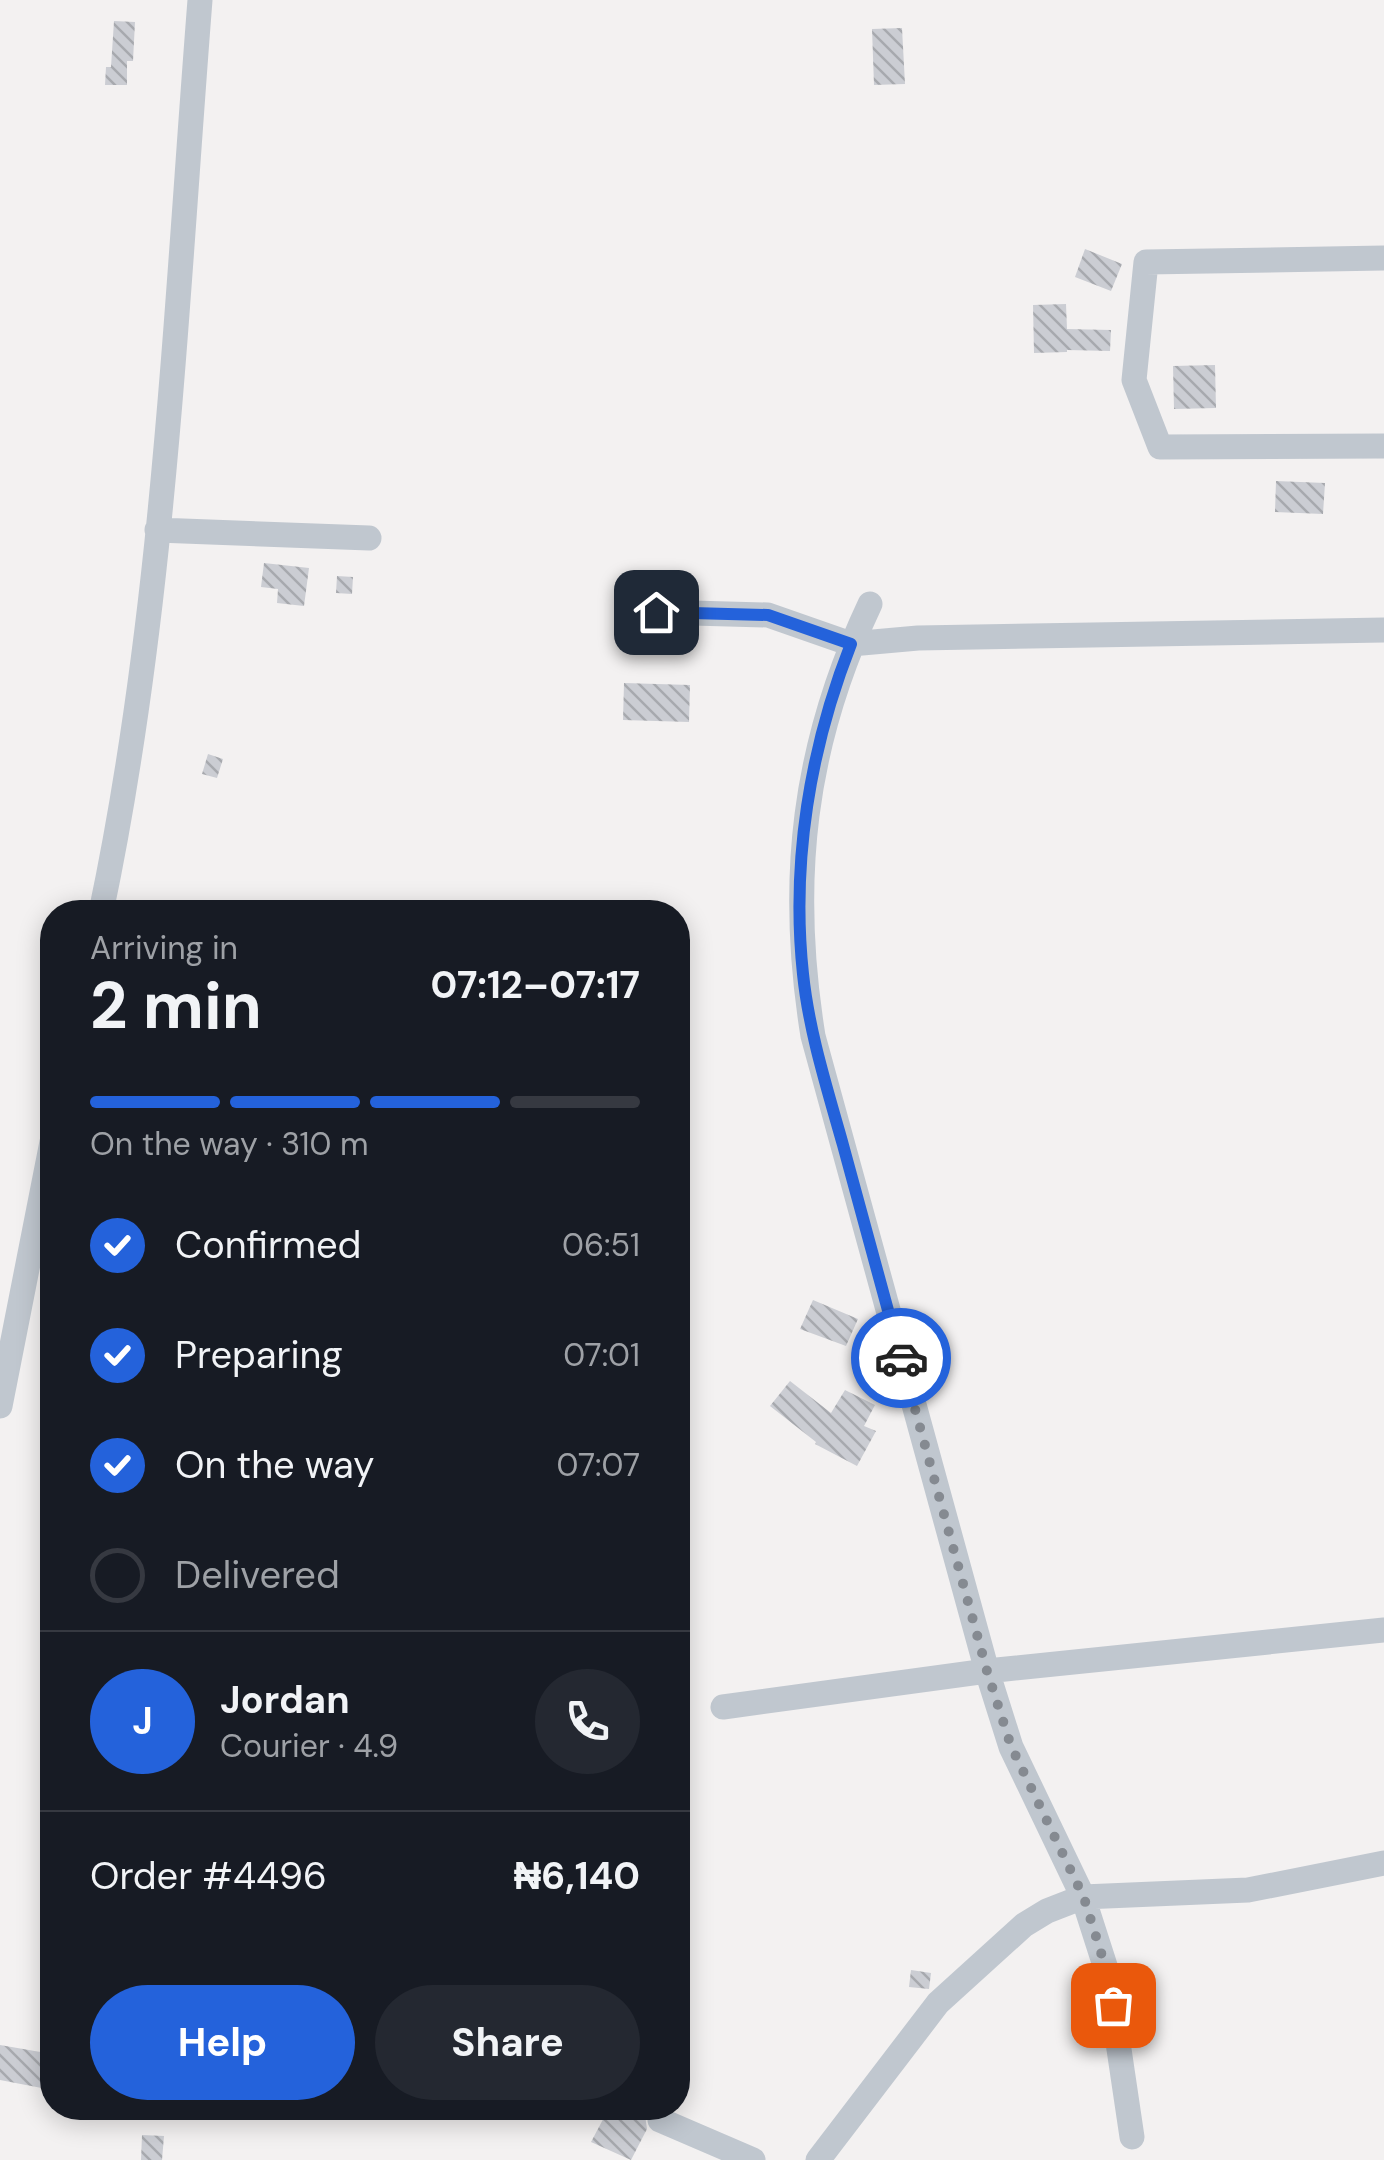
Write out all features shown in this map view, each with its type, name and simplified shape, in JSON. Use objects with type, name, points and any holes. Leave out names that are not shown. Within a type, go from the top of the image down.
[{"type":"street","points":[[104,900],[122,812],[146,638],[200,0]]},
{"type":"street","points":[[1384,258],[1146,262],[1134,380],[1160,447],[1384,446]]},
{"type":"street","points":[[156,530],[369,538]]},
{"type":"street","points":[[870,604],[851,644],[825,723],[804,818],[800,930],[813,1036],[987,1671],[1011,1746],[1084,1898],[1108,1975],[1132,2138]]},
{"type":"street","points":[[656,612],[768,615],[851,644],[918,638],[1384,630]]},
{"type":"street","points":[[0,1406],[40,1203]]},
{"type":"street","points":[[723,1707],[987,1671],[1384,1630]]},
{"type":"street","points":[[818,2160],[938,2003],[1024,1925],[1047,1911],[1084,1898],[1248,1890],[1384,1863]]},
{"type":"street","points":[[660,2120],[753,2160]]},
{"type":"building","points":[[114,21],[135,22],[133,61],[127,61],[127,85],[105,85],[106,67],[111,67]]},
{"type":"building","points":[[902,28],[905,84],[874,85],[872,29]]},
{"type":"building","points":[[1085,249],[1122,264],[1111,291],[1075,277]]},
{"type":"building","points":[[1066,304],[1067,329],[1111,330],[1110,351],[1034,353],[1033,305]]},
{"type":"building","points":[[1215,365],[1216,408],[1174,409],[1173,366]]},
{"type":"building","points":[[1276,481],[1325,483],[1323,514],[1275,512]]},
{"type":"building","points":[[264,563],[309,568],[304,606],[277,603],[278,589],[261,587]]},
{"type":"building","points":[[337,576],[353,577],[352,594],[336,593]]},
{"type":"building","points":[[624,683],[690,685],[689,722],[623,720]]},
{"type":"building","points":[[208,754],[223,759],[217,778],[202,774]]},
{"type":"building","points":[[813,1300],[858,1319],[846,1346],[800,1329]]},
{"type":"building","points":[[790,1381],[831,1413],[845,1390],[875,1405],[864,1426],[876,1431],[857,1466],[815,1444],[770,1406]]},
{"type":"building","points":[[911,1970],[931,1973],[929,1989],[909,1987]]},
{"type":"building","points":[[0,2045],[40,2052],[40,2088],[0,2080]]},
{"type":"building","points":[[603,2120],[646,2120],[647,2129],[631,2160],[591,2142]]},
{"type":"building","points":[[142,2135],[164,2136],[162,2160],[141,2160]]},
{"type":"way so far","points":[[901,1358],[1011,1746],[1084,1898],[1108,1975],[1113,2005]]},
{"type":"route","points":[[656,612],[768,615],[851,644],[819,744],[804,818],[800,930],[803,975],[813,1036],[901,1358]]}]
